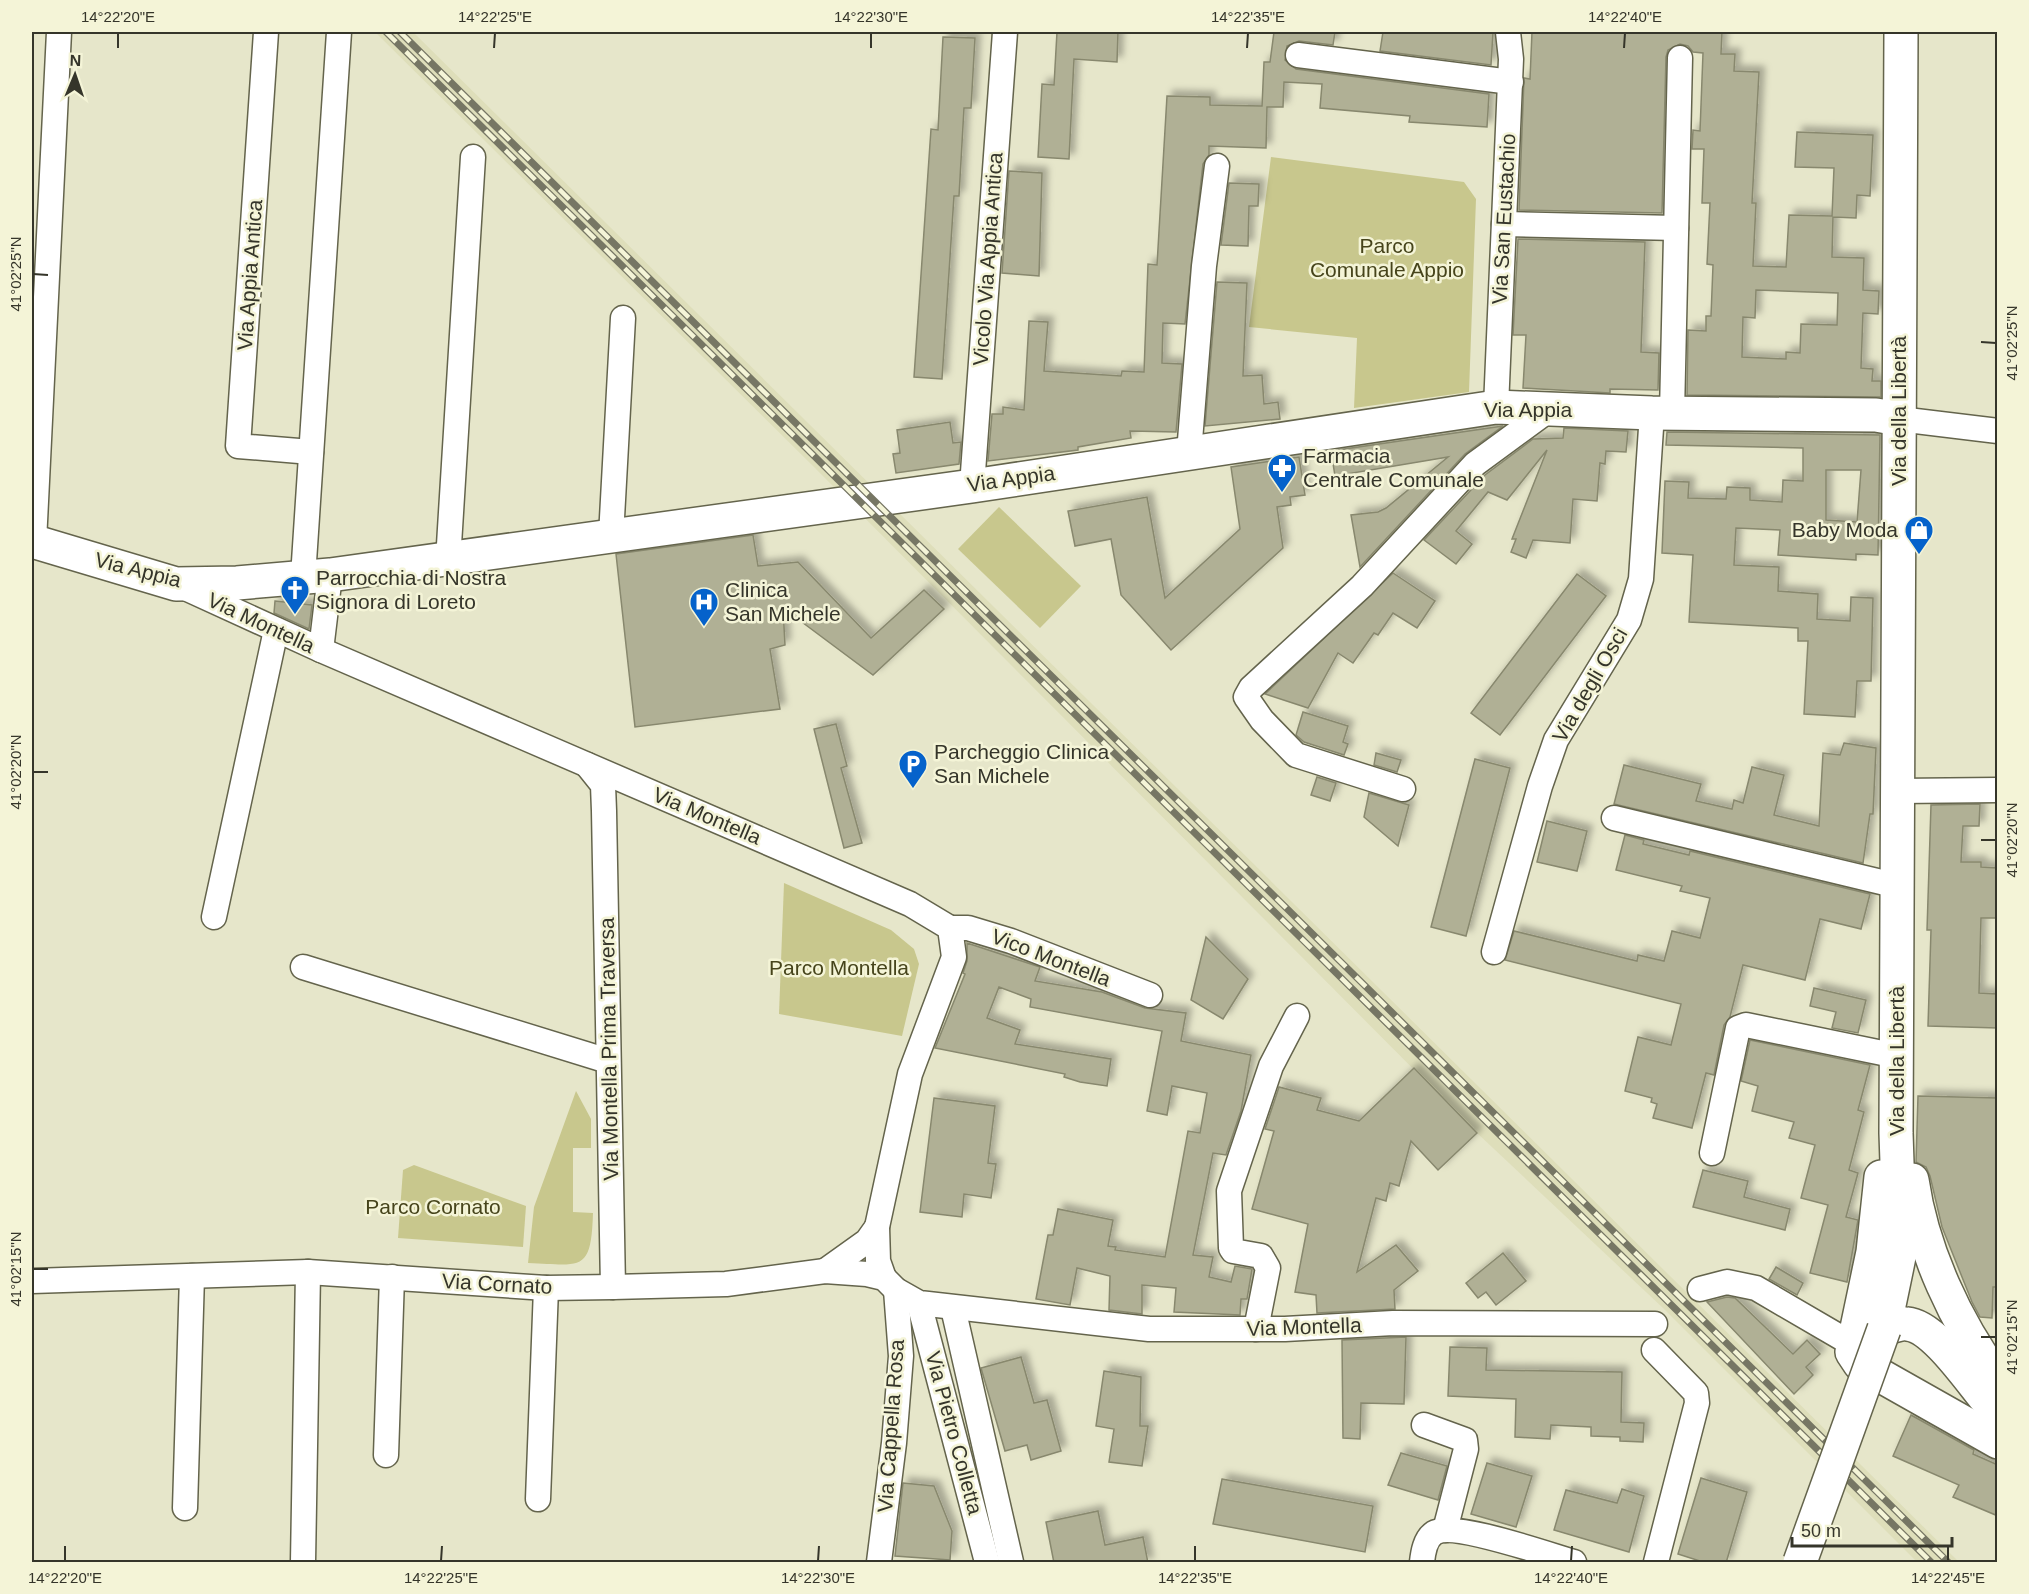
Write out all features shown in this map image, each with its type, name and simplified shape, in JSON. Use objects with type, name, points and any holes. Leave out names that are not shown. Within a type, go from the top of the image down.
[{"type":"street","points":[[33,541],[59,32]]},
{"type":"street","name":"Via Appia Antica","points":[[267,32],[238,446],[311,452]]},
{"type":"street","points":[[321,650],[311,452],[339,32]]},
{"type":"street","name":"Vicolo Via Appia Antica","points":[[972,486],[1005,32]]},
{"type":"street","name":"Via San Eustachio","points":[[1496,407],[1511,82],[1508,32]]},
{"type":"street","name":"Via della Libertà","points":[[1800,1563],[1884,1329],[1900,1252],[1896,1133],[1900,32]]},
{"type":"street","points":[[1298,55],[1511,82]]},
{"type":"street","name":"Via degli Osci","points":[[1494,952],[1539,786],[1556,740],[1629,620],[1641,579],[1662,413],[1676,228],[1680,58]]},
{"type":"street","points":[[448,561],[473,157]]},
{"type":"street","points":[[1189,453],[1204,266],[1216,166]]},
{"type":"street","points":[[1504,224],[1676,228]]},
{"type":"street","points":[[611,536],[623,318]]},
{"type":"street","name":"Via Appia","points":[[33,541],[176,584],[237,583],[448,561],[972,486],[1496,407],[1662,413],[1876,415],[1998,431]]},
{"type":"street","points":[[1403,789],[1296,755],[1262,720],[1246,697],[1251,688],[1362,586],[1475,464],[1550,409]]},
{"type":"street","name":"Via Montella","points":[[176,584],[321,650],[910,904],[950,928]]},
{"type":"street","points":[[214,917],[276,630]]},
{"type":"street","name":"Via Montella Prima Traversa","points":[[586,764],[603,785],[613,1287]]},
{"type":"street","points":[[1898,791],[1998,790]]},
{"type":"street","points":[[604,811],[610,805],[621,801],[665,798]]},
{"type":"street","points":[[1614,818],[1898,886]]},
{"type":"street","points":[[890,1284],[878,1261],[877,1227],[910,1074],[954,957],[950,928]]},
{"type":"street","name":"Vico Montella","points":[[950,928],[968,928],[1011,941],[1150,995]]},
{"type":"street","points":[[303,967],[608,1060]]},
{"type":"street","points":[[1256,1329],[1268,1268],[1261,1256],[1233,1251],[1231,1248],[1229,1191],[1271,1066],[1297,1016]]},
{"type":"street","points":[[1712,1153],[1738,1028],[1746,1025],[1897,1056]]},
{"type":"street","points":[[1896,1133],[1883,1163],[1867,1286],[1852,1352],[1860,1364],[1998,1442]]},
{"type":"street","points":[[1896,1133],[1909,1159],[1913,1190],[1930,1249],[1950,1300],[1976,1350],[1998,1380]]},
{"type":"street","points":[[825,1271],[867,1241],[877,1227]]},
{"type":"street","name":"Via Cornato","points":[[32,1281],[308,1272],[546,1288],[726,1284],[825,1271],[867,1274],[890,1284],[919,1303],[953,1308]]},
{"type":"street","points":[[303,1563],[308,1272]]},
{"type":"street","points":[[184,1508],[192,1276]]},
{"type":"street","points":[[387,1455],[392,1277]]},
{"type":"street","points":[[1700,1289],[1727,1282],[1756,1288],[1852,1344]]},
{"type":"street","name":"Via Cappella Rosa","points":[[879,1563],[894,1443],[901,1356],[890,1284]]},
{"type":"street","points":[[538,1499],[546,1288]]},
{"type":"street","name":"Via Pietro Colletta","points":[[919,1303],[987,1563]]},
{"type":"street","name":"Via Montella","points":[[953,1308],[1149,1329],[1256,1329],[1393,1323],[1655,1324]]},
{"type":"street","name":"Via Pietro Colletta","points":[[953,1308],[1011,1563]]},
{"type":"street","points":[[1884,1329],[1906,1324],[1927,1334],[1945,1350],[1998,1413]]},
{"type":"street","points":[[1653,1350],[1696,1393],[1697,1403],[1656,1563]]},
{"type":"street","points":[[1424,1425],[1465,1440],[1466,1449],[1445,1530]]},
{"type":"street","points":[[1422,1563],[1426,1543],[1434,1533],[1445,1530],[1471,1532],[1574,1563]]},
{"type":"shaded area","points":[[375,32],[413,32],[1959,1562],[1917,1562],[1663,1308],[1477,1133],[815,468]]},
{"type":"green space","name":"Parco Comunale Appio","points":[[1271,157],[1464,182],[1476,199],[1469,392],[1354,408],[1357,338],[1249,327]]},
{"type":"green space","points":[[999,507],[1081,586],[1040,628],[958,549]]},
{"type":"green space","name":"Parco Montella","points":[[784,883],[891,930],[914,949],[919,964],[902,1036],[779,1014]]},
{"type":"green space","points":[[576,1091],[591,1119],[591,1148],[573,1148],[573,1212],[593,1213],[590,1246],[586,1256],[572,1264],[528,1263],[534,1207]]},
{"type":"green space","name":"Parco Cornato","points":[[414,1165],[526,1206],[523,1247],[398,1238],[403,1170]]},
{"type":"building","points":[[1057,32],[1118,32],[1117,62],[1074,59],[1069,159],[1038,157],[1042,84],[1054,85]]},
{"type":"building","points":[[1274,32],[1335,32],[1333,45],[1299,41],[1287,46],[1285,60],[1296,69],[1489,94],[1487,127],[1409,122],[1410,116],[1320,108],[1322,84],[1284,82],[1283,107],[1267,107],[1266,148],[1209,146],[1209,155],[1203,164],[1185,324],[1163,323],[1162,363],[1182,364],[1176,432],[1130,431],[1131,438],[1078,447],[1078,450],[988,461],[992,414],[1003,414],[1003,407],[1024,410],[1029,321],[1048,322],[1044,371],[1121,376],[1122,371],[1144,372],[1148,264],[1157,265],[1167,96],[1210,97],[1210,105],[1262,106],[1264,62],[1270,62]]},
{"type":"building","points":[[1383,32],[1493,32],[1491,65],[1380,51]]},
{"type":"building","points":[[1532,32],[1722,32],[1721,54],[1735,54],[1734,71],[1759,72],[1752,203],[1756,203],[1753,266],[1786,267],[1789,215],[1832,216],[1834,168],[1795,167],[1797,132],[1873,135],[1870,196],[1857,195],[1856,218],[1833,217],[1832,257],[1864,258],[1863,290],[1879,291],[1878,314],[1863,313],[1861,368],[1873,369],[1872,381],[1881,381],[1881,397],[1687,395],[1688,330],[1706,331],[1706,316],[1711,316],[1713,265],[1707,264],[1710,203],[1702,203],[1704,149],[1692,149],[1693,130],[1700,131],[1703,53],[1693,52],[1688,46],[1680,44],[1668,50],[1666,57],[1662,213],[1519,210],[1524,78],[1530,79]],"holes":[[[1756,290],[1838,293],[1837,325],[1801,324],[1800,353],[1786,352],[1786,359],[1742,357],[1743,317],[1755,318]]]},
{"type":"building","points":[[943,37],[975,38],[971,108],[964,108],[959,196],[954,196],[942,379],[914,377],[931,129],[938,130]]},
{"type":"building","points":[[1009,171],[1042,173],[1039,276],[1002,273]]},
{"type":"building","points":[[1229,183],[1259,184],[1258,206],[1249,206],[1248,246],[1221,245]]},
{"type":"building","points":[[1518,239],[1645,242],[1641,352],[1659,353],[1658,390],[1610,389],[1610,393],[1523,388],[1526,335],[1513,335]]},
{"type":"building","points":[[1217,282],[1247,283],[1243,376],[1262,375],[1264,404],[1278,402],[1280,419],[1205,426]]},
{"type":"building","points":[[950,422],[953,443],[961,442],[959,464],[896,473],[893,454],[900,453],[897,430]]},
{"type":"building","points":[[1503,426],[1465,454],[1360,567],[1351,515],[1378,512],[1386,508],[1448,457],[1335,476],[1331,451]]},
{"type":"building","points":[[1564,428],[1628,431],[1626,452],[1606,451],[1605,464],[1600,463],[1597,501],[1573,499],[1570,543],[1533,540],[1526,558],[1511,552],[1516,539],[1512,539],[1547,450],[1507,500],[1488,492],[1456,531],[1472,544],[1456,564],[1424,540],[1485,475],[1533,439],[1563,438]]},
{"type":"building","points":[[1667,432],[1880,435],[1878,555],[1856,554],[1856,560],[1778,555],[1780,530],[1736,528],[1734,565],[1779,567],[1778,591],[1818,594],[1817,619],[1850,621],[1851,597],[1873,598],[1871,681],[1857,681],[1855,717],[1804,714],[1808,641],[1798,641],[1798,628],[1689,622],[1693,555],[1662,553],[1665,481],[1689,482],[1688,498],[1726,499],[1727,487],[1750,488],[1750,500],[1782,502],[1783,480],[1803,481],[1803,448],[1666,445]],"holes":[[[1826,470],[1861,470],[1857,522],[1826,520]]]},
{"type":"building","points":[[1299,457],[1305,495],[1290,497],[1291,505],[1277,507],[1283,548],[1171,650],[1121,595],[1111,539],[1075,546],[1068,511],[1147,497],[1165,598],[1240,529],[1231,467]]},
{"type":"building","name":"Clinica San Michele","points":[[753,535],[758,566],[798,562],[871,638],[924,590],[944,609],[873,675],[783,608],[785,645],[770,649],[780,709],[635,727],[616,554]]},
{"type":"building","points":[[1393,573],[1435,601],[1417,628],[1393,613],[1378,635],[1374,633],[1353,663],[1338,653],[1308,708],[1265,694]]},
{"type":"building","points":[[1577,574],[1606,596],[1500,735],[1471,713]]},
{"type":"building","name":"Parrocchia di Nostra Signora di Loreto","points":[[275,601],[312,605],[309,629],[274,613]]},
{"type":"building","points":[[1303,712],[1348,726],[1343,742],[1348,744],[1344,755],[1304,742],[1296,735]]},
{"type":"building","points":[[836,724],[847,766],[841,768],[862,843],[844,848],[814,729]]},
{"type":"building","points":[[1844,743],[1876,748],[1873,814],[1870,814],[1863,863],[1614,804],[1624,765],[1701,784],[1696,801],[1732,809],[1734,800],[1743,803],[1752,767],[1784,775],[1774,815],[1819,826],[1823,753],[1840,755]]},
{"type":"building","points":[[1376,753],[1401,760],[1397,772],[1374,765]]},
{"type":"building","points":[[1475,759],[1510,768],[1466,936],[1431,927]]},
{"type":"building","points":[[1317,777],[1336,783],[1330,801],[1311,795]]},
{"type":"building","points":[[1369,793],[1409,805],[1398,846],[1364,817]]},
{"type":"building","points":[[1980,804],[1979,826],[1963,826],[1961,862],[1981,862],[1981,867],[1998,868],[1998,918],[1981,918],[1979,993],[1998,994],[1998,1028],[1928,1026],[1931,930],[1927,930],[1931,805]]},
{"type":"building","points":[[1547,821],[1587,831],[1577,871],[1537,862]]},
{"type":"building","points":[[1625,835],[1644,840],[1643,844],[1689,855],[1690,851],[1870,894],[1861,929],[1820,919],[1805,980],[1743,965],[1730,1017],[1724,1025],[1714,1075],[1706,1073],[1692,1128],[1653,1118],[1657,1104],[1651,1102],[1652,1098],[1625,1091],[1638,1037],[1671,1045],[1681,1004],[1505,960],[1514,931],[1637,961],[1638,955],[1664,961],[1672,931],[1700,938],[1710,898],[1680,891],[1682,886],[1616,870]]},
{"type":"building","points":[[1206,937],[1248,979],[1223,1019],[1191,1000]]},
{"type":"building","points":[[967,943],[1040,967],[1035,981],[1102,992],[1145,1008],[1186,1013],[1181,1041],[1251,1055],[1241,1111],[1226,1155],[1213,1153],[1193,1255],[1213,1257],[1209,1277],[1231,1282],[1235,1266],[1252,1269],[1247,1299],[1241,1299],[1240,1315],[1174,1312],[1176,1288],[1142,1285],[1142,1314],[1109,1310],[1110,1276],[1077,1268],[1070,1305],[1036,1299],[1048,1235],[1053,1235],[1058,1209],[1113,1220],[1108,1246],[1116,1247],[1115,1250],[1165,1257],[1188,1131],[1200,1133],[1207,1093],[1172,1086],[1167,1115],[1147,1111],[1162,1031],[1030,1007],[1031,999],[999,987],[987,1018],[1020,1030],[1015,1044],[1111,1059],[1107,1086],[1080,1082],[1064,1077],[1065,1074],[935,1048],[965,974],[963,973],[967,961]]},
{"type":"building","points":[[1814,988],[1866,1000],[1858,1033],[1832,1028],[1836,1012],[1810,1006]]},
{"type":"building","points":[[1750,1040],[1870,1065],[1858,1110],[1864,1112],[1849,1170],[1858,1173],[1846,1217],[1858,1220],[1847,1282],[1810,1273],[1828,1205],[1801,1198],[1815,1145],[1789,1138],[1794,1122],[1752,1111],[1758,1086],[1741,1081]]},
{"type":"building","points":[[1414,1068],[1477,1133],[1438,1170],[1411,1141],[1399,1186],[1390,1183],[1386,1201],[1376,1198],[1357,1272],[1396,1245],[1418,1271],[1394,1290],[1395,1309],[1317,1313],[1316,1295],[1295,1292],[1308,1224],[1252,1209],[1274,1131],[1265,1129],[1279,1087],[1321,1098],[1317,1110],[1359,1121]]},
{"type":"building","points":[[1918,1096],[1998,1098],[1998,1287],[1993,1287],[1992,1318],[1980,1317],[1972,1302],[1942,1227],[1930,1176],[1926,1167],[1916,1162]]},
{"type":"building","points":[[934,1098],[995,1106],[988,1163],[996,1164],[991,1198],[964,1194],[962,1217],[920,1212]]},
{"type":"building","points":[[1703,1170],[1748,1181],[1744,1197],[1790,1209],[1785,1230],[1693,1207]]},
{"type":"building","points":[[1503,1253],[1526,1281],[1496,1305],[1486,1292],[1478,1298],[1466,1283]]},
{"type":"building","points":[[1776,1267],[1803,1283],[1797,1295],[1769,1279]]},
{"type":"building","points":[[1727,1297],[1735,1298],[1793,1354],[1807,1340],[1820,1354],[1806,1367],[1813,1375],[1794,1394],[1707,1302]]},
{"type":"building","points":[[1406,1337],[1404,1404],[1361,1403],[1360,1439],[1343,1438],[1342,1340]]},
{"type":"building","points":[[1450,1347],[1487,1348],[1486,1370],[1622,1372],[1621,1422],[1644,1423],[1643,1442],[1620,1441],[1620,1437],[1591,1436],[1591,1427],[1551,1425],[1550,1439],[1515,1437],[1516,1399],[1448,1396]]},
{"type":"building","points":[[1021,1357],[1034,1403],[1047,1400],[1061,1451],[1031,1460],[1027,1445],[1005,1451],[981,1368]]},
{"type":"building","points":[[1104,1371],[1141,1377],[1140,1426],[1148,1426],[1142,1466],[1109,1462],[1114,1429],[1096,1426]]},
{"type":"building","points":[[1911,1415],[1974,1450],[1973,1454],[1998,1465],[1998,1516],[1953,1497],[1959,1485],[1893,1456]]},
{"type":"building","points":[[1401,1453],[1447,1466],[1438,1500],[1388,1485]]},
{"type":"building","points":[[1487,1463],[1532,1476],[1516,1527],[1471,1514]]},
{"type":"building","points":[[1701,1478],[1747,1492],[1726,1563],[1706,1563],[1678,1554]]},
{"type":"building","points":[[1222,1479],[1373,1506],[1365,1552],[1213,1524]]},
{"type":"building","points":[[903,1483],[934,1486],[952,1531],[950,1560],[895,1556]]},
{"type":"building","points":[[1622,1489],[1644,1496],[1629,1552],[1554,1530],[1566,1490],[1617,1503]]},
{"type":"building","points":[[1098,1511],[1105,1545],[1143,1537],[1148,1563],[1054,1563],[1046,1522]]},
{"type":"railway","points":[[386,32],[1931,1562]]},
{"type":"railway","points":[[400,32],[1948,1562]]},
{"type":"place","name":"Farmacia Centrale Comunale","points":[[1282,494]]},
{"type":"place","name":"Baby Moda","points":[[1919,556]]},
{"type":"place","name":"Parrocchia di Nostra Signora di Loreto","points":[[295,616]]},
{"type":"place","name":"Clinica San Michele","points":[[704,628]]},
{"type":"place","name":"Parcheggio Clinica San Michele","points":[[913,790]]}]
